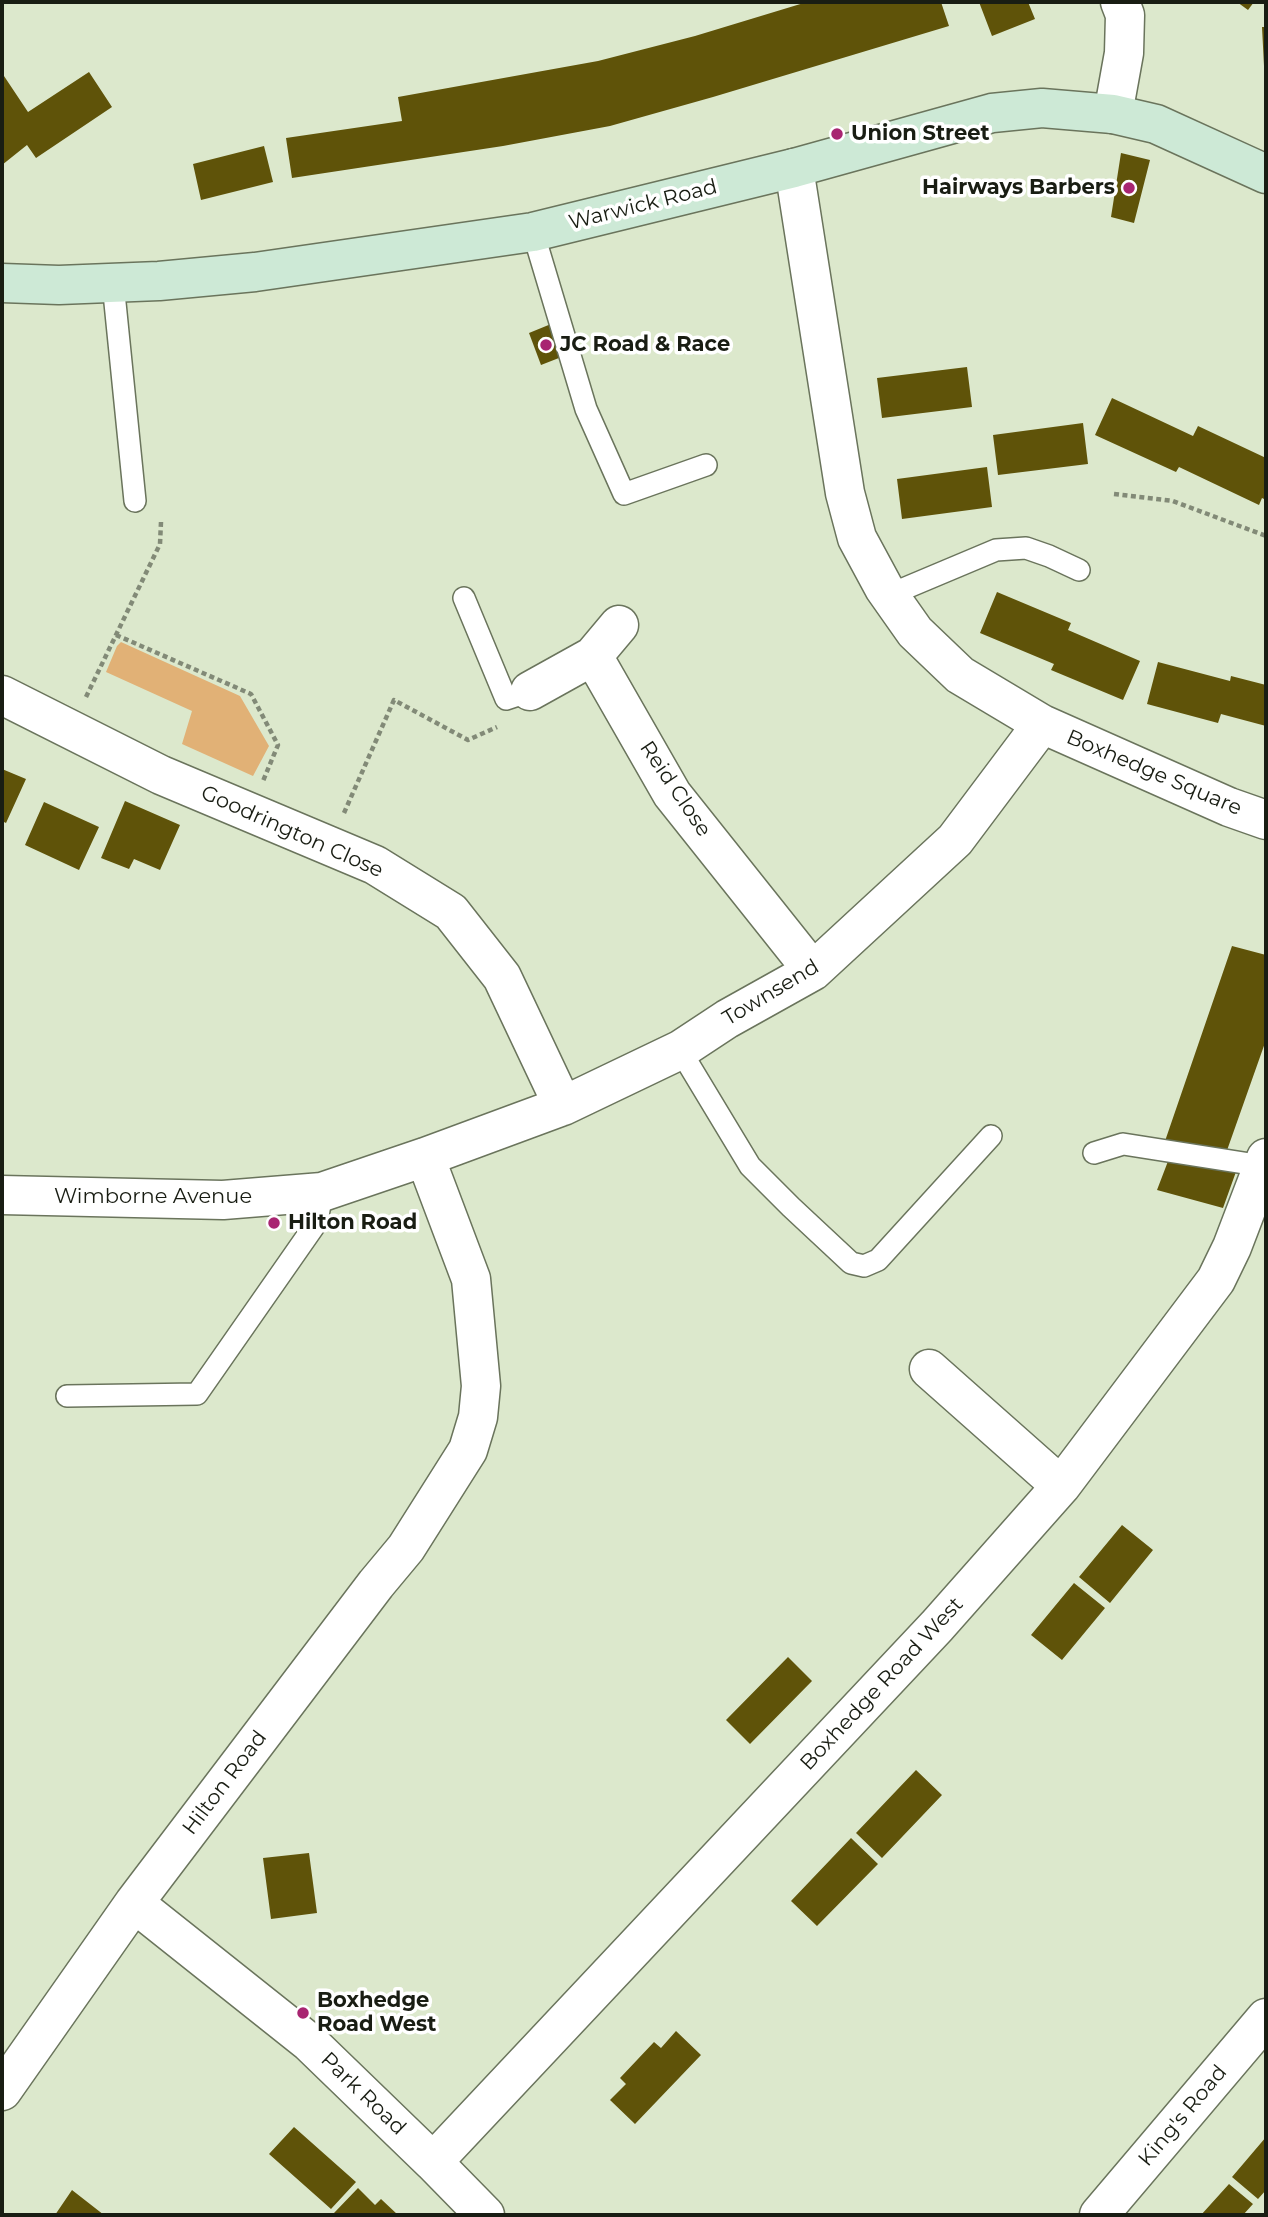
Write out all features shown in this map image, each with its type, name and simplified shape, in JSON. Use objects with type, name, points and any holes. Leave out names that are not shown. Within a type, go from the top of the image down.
[{"type":"main road","name":"Warwick Road","points":[[2,283],[159,281],[255,272],[533,232],[794,168],[992,113],[1042,108],[1113,114],[1156,124],[1266,174]]},
{"type":"street","points":[[1113,114],[1124,52],[1125,15],[1120,2]]},
{"type":"street","points":[[794,168],[845,493],[857,538],[889,595],[915,632],[960,675],[1042,724]]},
{"type":"street","points":[[530,691],[593,656],[619,625]]},
{"type":"street","name":"Reid Close","points":[[593,656],[673,794],[813,971]]},
{"type":"street","name":"Goodrington Close","points":[[2,695],[161,775],[375,865],[451,912],[502,977],[563,1106]]},
{"type":"street","name":"Boxhedge Square","points":[[1042,724],[1229,807],[1266,820]]},
{"type":"street","name":"Townsend","points":[[425,1157],[563,1106],[680,1050],[727,1019],[813,971],[955,840],[1042,724]]},
{"type":"street","name":"Wimborne Avenue","points":[[2,1195],[223,1200],[323,1192],[425,1157]]},
{"type":"street","name":"Hilton Road","points":[[2,2091],[134,1903],[376,1584],[407,1548],[468,1450],[478,1417],[481,1386],[471,1279],[425,1157]]},
{"type":"street","name":"Boxhedge Road West","points":[[433,2162],[937,1626],[1061,1486],[1216,1280],[1265,1162]]},
{"type":"street","points":[[929,1368],[1061,1486]]},
{"type":"street","name":"Park Road","points":[[134,1903],[310,2043],[485,2215]]},
{"type":"street","name":"King's Road","points":[[1099,2215],[1266,2018]]},
{"type":"lane","points":[[533,232],[586,409],[624,494],[706,465]]},
{"type":"lane","points":[[113,283],[135,501]]},
{"type":"lane","points":[[889,595],[996,550],[1027,548],[1079,570]]},
{"type":"lane","points":[[464,598],[506,699],[530,691]]},
{"type":"lane","points":[[680,1050],[750,1166],[851,1263],[864,1266],[878,1260],[991,1136]]},
{"type":"lane","points":[[1094,1153],[1123,1144],[1265,1162]]},
{"type":"lane","points":[[67,1396],[197,1394],[317,1222],[323,1192]]},
{"type":"path","points":[[1114,494],[1173,501],[1266,536]]},
{"type":"path","points":[[70,729],[160,544],[161,522]]},
{"type":"path","points":[[116,635],[251,694],[278,746],[250,812]]},
{"type":"path","points":[[329,846],[394,700],[468,740],[502,725],[530,691]]},
{"type":"shaded area","points":[[121,642],[240,696],[269,746],[253,776],[182,744],[192,711],[106,672]]},
{"type":"building","points":[[807,2],[941,2],[949,26],[610,126],[503,146],[292,178],[286,138],[402,121],[398,97],[598,61],[695,36]]},
{"type":"building","points":[[979,2],[1028,2],[1035,19],[992,36]]},
{"type":"building","points":[[1237,2],[1254,2],[1248,10]]},
{"type":"building","points":[[1262,27],[1266,27],[1266,66],[1264,66]]},
{"type":"building","points":[[89,72],[112,107],[36,158],[27,145],[2,165],[2,73],[28,112]]},
{"type":"building","points":[[264,146],[273,182],[201,200],[193,164]]},
{"type":"building","name":"Hairways Barbers","points":[[1121,153],[1150,160],[1134,223],[1111,217]]},
{"type":"building","name":"JC Road & Race","points":[[551,324],[564,356],[541,365],[529,333]]},
{"type":"building","points":[[967,367],[972,407],[882,418],[877,378]]},
{"type":"building","points":[[1112,398],[1193,436],[1198,426],[1266,458],[1266,500],[1262,498],[1259,505],[1179,467],[1176,472],[1095,435]]},
{"type":"building","points":[[1083,423],[1088,464],[998,475],[993,435]]},
{"type":"building","points":[[987,467],[992,507],[902,519],[897,479]]},
{"type":"building","points":[[997,592],[1071,623],[1068,630],[1140,661],[1123,700],[1051,670],[1054,664],[980,633]]},
{"type":"building","points":[[1158,662],[1230,681],[1231,676],[1266,685],[1266,726],[1221,714],[1218,723],[1147,704]]},
{"type":"building","points":[[2,769],[26,779],[6,823],[2,821]]},
{"type":"building","points":[[125,801],[180,825],[160,870],[134,859],[129,869],[101,858]]},
{"type":"building","points":[[44,802],[99,827],[79,870],[25,845]]},
{"type":"building","points":[[1232,946],[1266,955],[1266,1040],[1225,1156],[1164,1144]]},
{"type":"building","points":[[1170,1156],[1237,1169],[1223,1208],[1157,1190]]},
{"type":"building","points":[[1122,1525],[1153,1550],[1110,1603],[1079,1577]]},
{"type":"building","points":[[1074,1583],[1105,1608],[1062,1660],[1031,1635]]},
{"type":"building","points":[[788,1657],[812,1681],[750,1744],[726,1720]]},
{"type":"building","points":[[916,1770],[942,1795],[882,1858],[856,1833]]},
{"type":"building","points":[[851,1838],[878,1864],[817,1926],[791,1901]]},
{"type":"building","points":[[309,1853],[317,1913],[271,1919],[263,1858]]},
{"type":"building","points":[[676,2031],[701,2055],[635,2124],[610,2100],[626,2084],[620,2078],[654,2042],[661,2048]]},
{"type":"building","points":[[294,2127],[356,2182],[331,2209],[269,2154]]},
{"type":"building","points":[[1266,2137],[1266,2190],[1258,2199],[1232,2177]]},
{"type":"building","points":[[1229,2184],[1253,2204],[1243,2215],[1201,2215]]},
{"type":"building","points":[[358,2188],[375,2205],[381,2199],[398,2215],[336,2215],[334,2213]]},
{"type":"building","points":[[72,2190],[104,2215],[55,2215]]},
{"type":"place","name":"Union Street","points":[[837,134]]},
{"type":"place","name":"Hairways Barbers","points":[[1129,188]]},
{"type":"place","name":"JC Road & Race","points":[[546,345]]},
{"type":"place","name":"Hilton Road","points":[[274,1223]]},
{"type":"place","name":"Boxhedge Road West","points":[[303,2013]]}]
